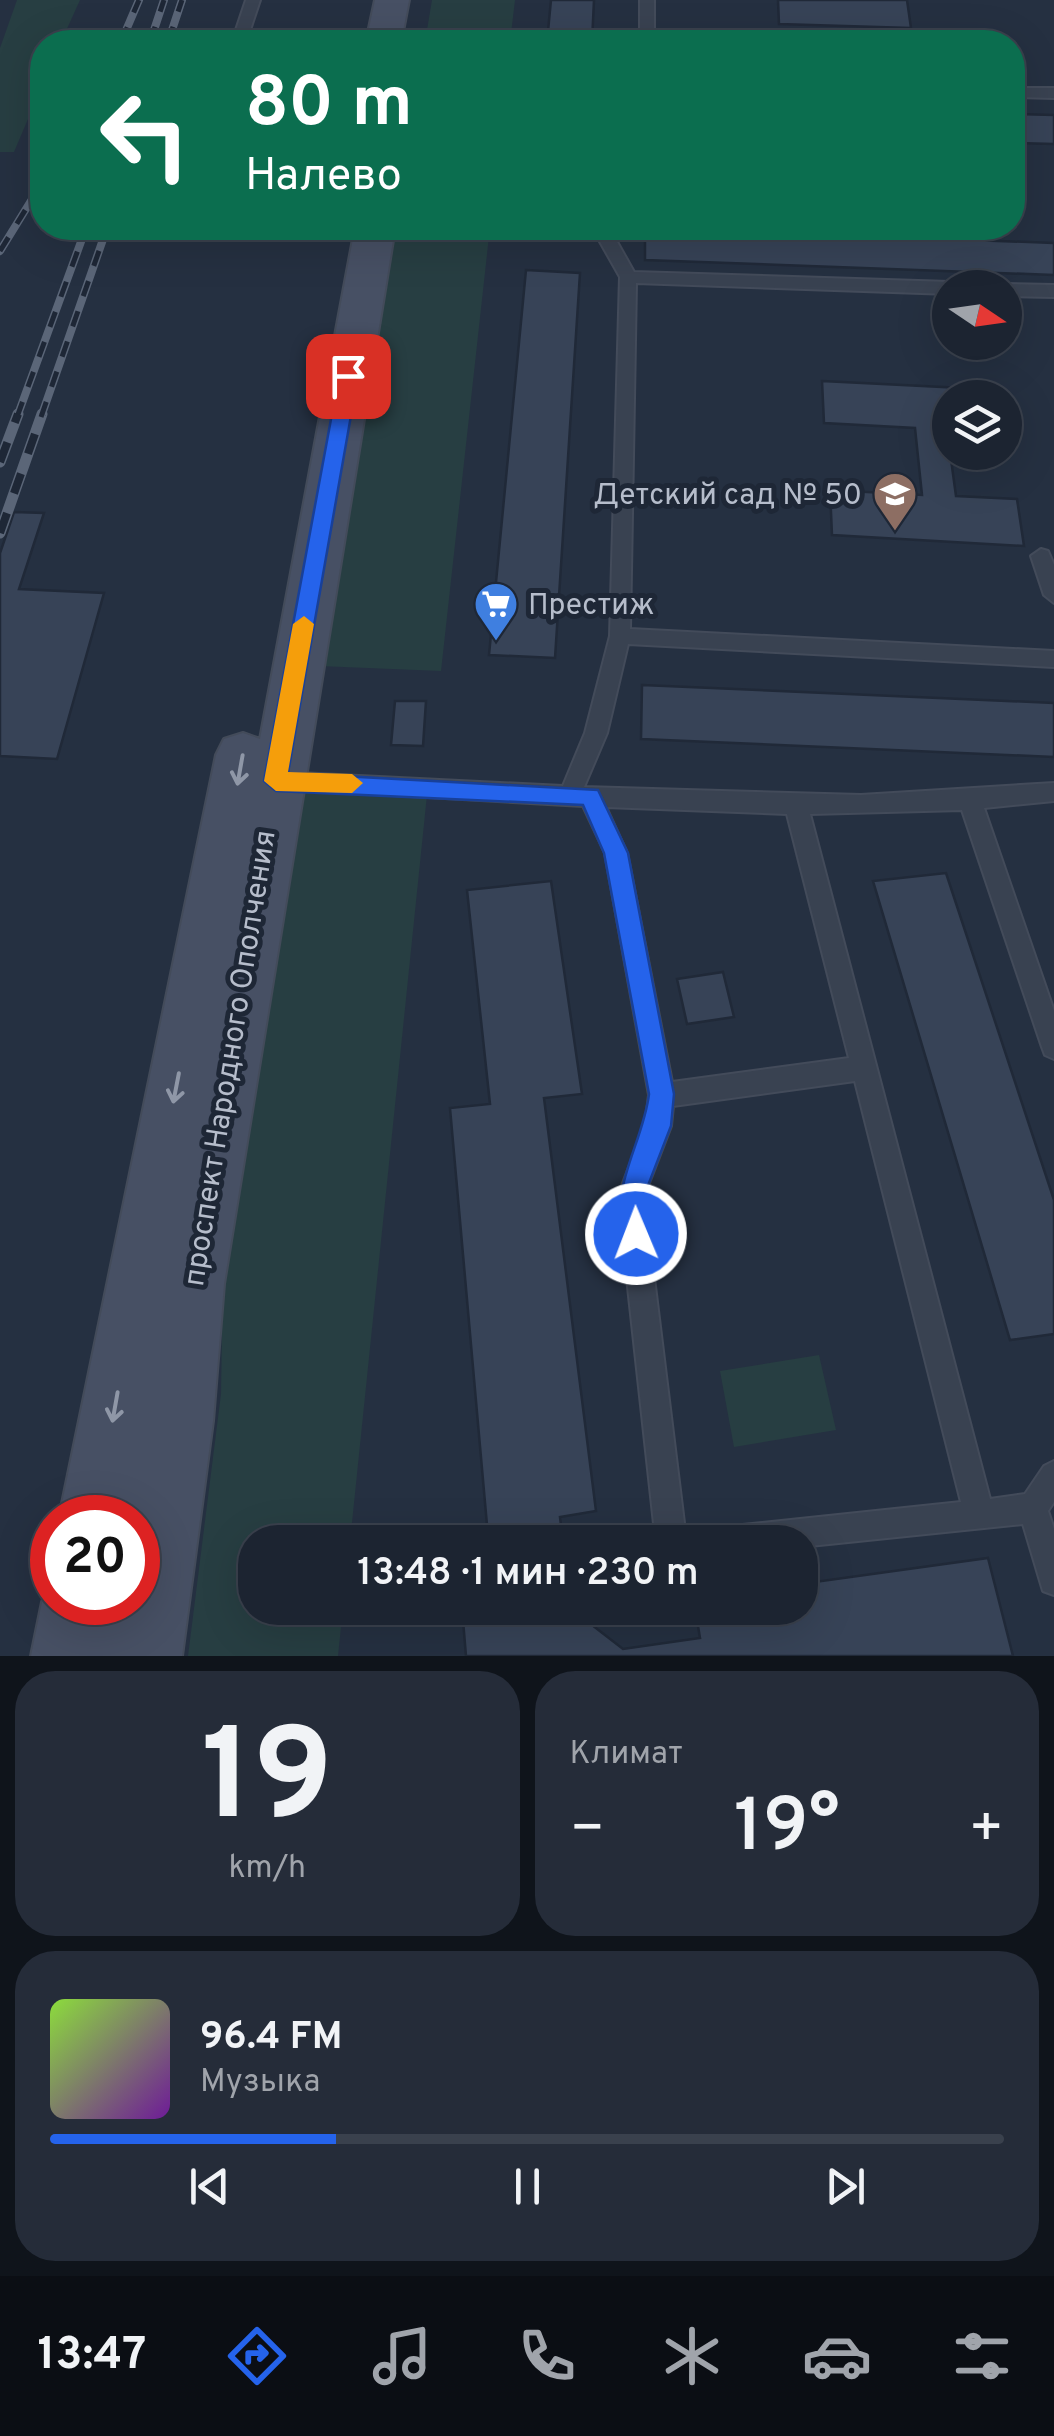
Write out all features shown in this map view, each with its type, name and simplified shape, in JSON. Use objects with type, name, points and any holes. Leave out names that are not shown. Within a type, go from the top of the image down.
[{"type":"main road","points":[[386,30],[392,0]]},
{"type":"main road","points":[[412,30],[417,0]]},
{"type":"main road","name":"проспект Народного Ополчения","points":[[100,1495],[363,240]]},
{"type":"main road","name":"проспект Народного Ополчения","points":[[144,1656],[178,1421],[190,1284],[364,240]]},
{"type":"main road","points":[[69,1656],[75,1625]]},
{"type":"lane","points":[[243,30],[252,0]]},
{"type":"lane","points":[[647,0],[647,30]]},
{"type":"lane","points":[[1025,92],[1054,93]]},
{"type":"lane","points":[[609,240],[628,277],[620,636],[580,796],[616,853],[662,1094],[658,1126],[631,1196],[670,1525]]},
{"type":"lane","points":[[628,277],[932,287]]},
{"type":"lane","points":[[1022,291],[1054,292]]},
{"type":"lane","points":[[1041,556],[1054,595]]},
{"type":"lane","points":[[620,636],[1054,660]]},
{"type":"lane","points":[[276,781],[796,804],[971,802],[1054,792]]},
{"type":"lane","points":[[971,802],[1054,1047]]},
{"type":"lane","points":[[796,804],[979,1515]]},
{"type":"lane","points":[[662,1094],[866,1068]]},
{"type":"lane","points":[[818,1530],[1033,1508],[1054,1476]]},
{"type":"lane","points":[[1033,1508],[1054,1580]]},
{"type":"green space","points":[[17,0],[80,0],[66,30],[30,30],[30,114],[14,152],[0,152],[0,48]]},
{"type":"green space","points":[[432,0],[515,0],[511,30],[427,30]]},
{"type":"green space","points":[[392,240],[489,240],[441,671],[319,666]]},
{"type":"green space","points":[[301,791],[427,795],[352,1525],[238,1525],[238,1625],[341,1625],[338,1656],[188,1656],[221,1394],[223,1264]]},
{"type":"green space","points":[[819,1355],[836,1430],[734,1447],[720,1371]]},
{"type":"building","points":[[551,0],[594,0],[593,30],[548,30]]},
{"type":"building","points":[[778,0],[907,0],[911,28],[779,24]]},
{"type":"building","points":[[1025,114],[1054,115],[1054,144],[1025,143]]},
{"type":"building","points":[[645,240],[1054,243],[1054,275],[1022,274],[1022,270],[645,260]]},
{"type":"building","points":[[526,270],[580,273],[555,658],[489,655]]},
{"type":"building","points":[[822,381],[932,386],[932,470],[952,470],[956,496],[1017,499],[1024,546],[832,535],[830,490],[922,495],[915,428],[824,423]]},
{"type":"building","points":[[14,512],[44,513],[19,589],[104,593],[57,759],[0,756],[0,553]]},
{"type":"building","points":[[642,685],[1054,703],[1054,757],[641,739]]},
{"type":"building","points":[[395,701],[426,701],[423,746],[391,745]]},
{"type":"building","points":[[946,873],[1054,1200],[1054,1334],[1010,1340],[873,881]]},
{"type":"building","points":[[551,881],[582,1094],[544,1098],[596,1511],[560,1517],[561,1525],[487,1525],[450,1108],[490,1104],[467,890]]},
{"type":"building","points":[[723,972],[734,1017],[687,1024],[677,979]]},
{"type":"building","points":[[988,1558],[1013,1656],[466,1656],[463,1625],[592,1625],[623,1649],[700,1638],[698,1625],[818,1625],[818,1582]]},
{"type":"railway","points":[[126,30],[139,0]]},
{"type":"railway","points":[[154,30],[164,0]]},
{"type":"railway","points":[[172,30],[182,0]]},
{"type":"railway","points":[[0,251],[30,202]]},
{"type":"railway","points":[[17,417],[82,240]]},
{"type":"railway","points":[[41,417],[103,240]]},
{"type":"railway","points":[[0,462],[18,414]]},
{"type":"railway","points":[[0,533],[42,414]]},
{"type":"slow traffic","points":[[304,624],[276,781],[352,783]]},
{"type":"place","name":"Детский сад № 50","points":[[895,532]]},
{"type":"place","name":"Престиж","points":[[496,642]]},
{"type":"route","points":[[348,376],[276,781],[590,796],[616,853],[662,1094],[658,1126],[631,1196],[636,1234]]}]
